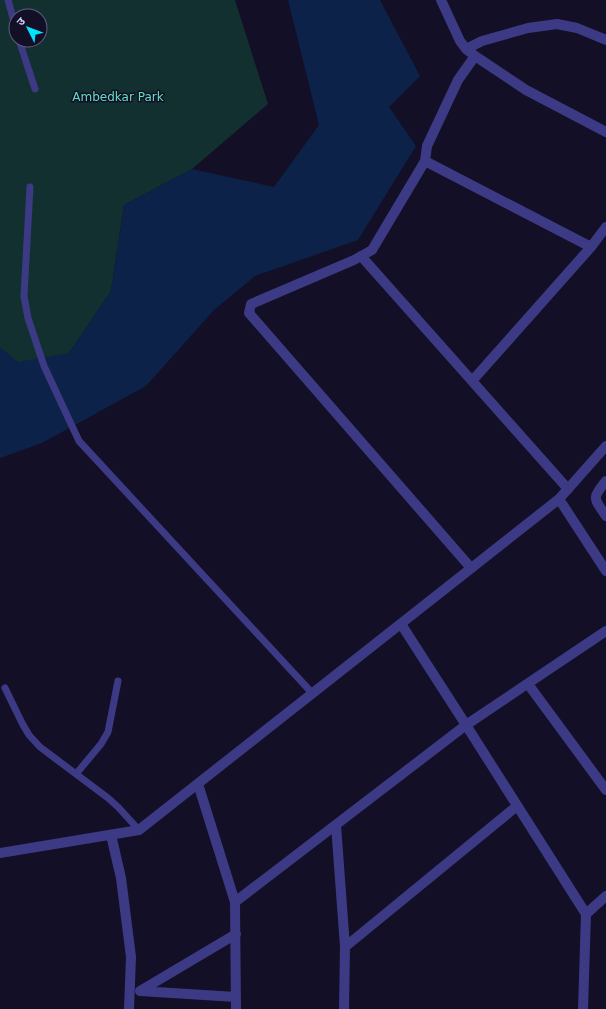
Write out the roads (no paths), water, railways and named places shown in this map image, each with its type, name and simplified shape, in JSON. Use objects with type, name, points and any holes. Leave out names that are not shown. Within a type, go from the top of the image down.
[{"type":"street","points":[[441,0],[460,41],[466,50],[526,90],[606,132]]},
{"type":"street","points":[[466,50],[482,41],[495,37],[528,28],[557,24],[577,28],[606,40]]},
{"type":"street","points":[[471,568],[249,313],[251,304],[354,260],[372,250],[425,161],[427,146],[458,80],[475,56]]},
{"type":"street","points":[[425,161],[591,247]]},
{"type":"street","points":[[472,381],[591,247],[606,227]]},
{"type":"street","points":[[361,256],[568,489]]},
{"type":"street","points":[[0,853],[139,830],[559,499],[606,446]]},
{"type":"street","points":[[606,481],[595,497],[606,516]]},
{"type":"street","points":[[559,499],[606,571]]},
{"type":"street","points":[[401,624],[586,914],[583,1009]]},
{"type":"street","points":[[235,902],[466,725],[606,631]]},
{"type":"street","points":[[528,684],[606,790]]},
{"type":"street","points":[[198,784],[235,902],[236,1009]]},
{"type":"street","points":[[345,947],[518,806]]},
{"type":"street","points":[[336,825],[345,947],[344,1009]]},
{"type":"street","points":[[111,835],[121,878],[131,957],[129,1009]]},
{"type":"street","points":[[586,914],[606,896]]},
{"type":"street","points":[[140,991],[236,934]]},
{"type":"street","points":[[130,990],[236,997]]},
{"type":"lane","points":[[22,48],[35,89]]},
{"type":"lane","points":[[30,187],[24,296],[28,318],[44,366],[79,440],[312,694]]},
{"type":"lane","points":[[76,774],[101,744],[108,732],[118,681]]},
{"type":"lane","points":[[5,688],[22,722],[40,747],[108,798],[139,830]]},
{"type":"water","points":[[288,0],[380,0],[420,76],[389,107],[416,146],[358,240],[255,276],[214,310],[146,386],[42,443],[0,458],[0,347],[18,362],[69,353],[111,291],[124,205],[192,169],[274,187],[319,125]]},
{"type":"park label","name":"Ambedkar Park","points":[[118,97]]}]
